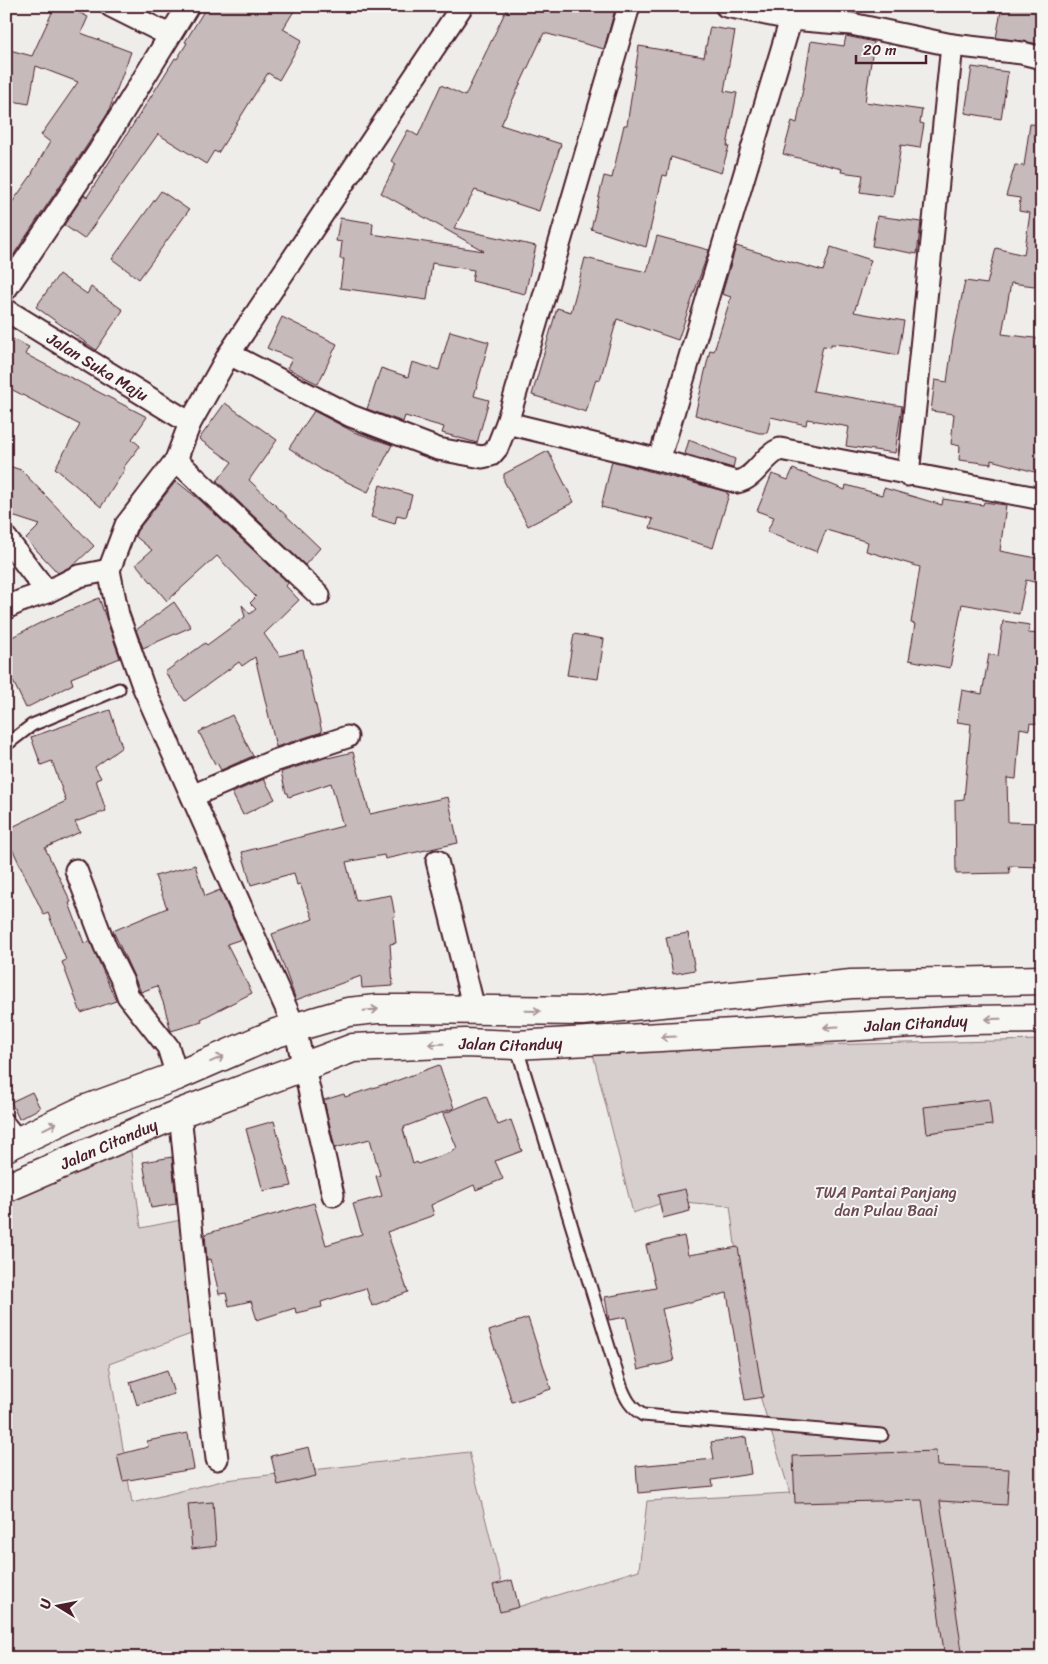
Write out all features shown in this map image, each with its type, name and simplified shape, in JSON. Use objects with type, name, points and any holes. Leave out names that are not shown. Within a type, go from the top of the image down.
[{"type":"main road","name":"Jalan Citanduy","points":[[12,1135],[178,1076],[276,1033],[348,1012],[377,1009],[582,1011],[851,984],[1042,980]]},
{"type":"main road","name":"Jalan Citanduy","points":[[6,1188],[180,1113],[353,1048],[465,1043],[516,1045],[968,1020],[1042,1019]]},
{"type":"street","points":[[111,6],[169,35]]},
{"type":"street","points":[[6,289],[99,151],[188,6]]},
{"type":"street","points":[[333,1195],[295,1028],[143,686],[118,615],[109,570],[126,525],[176,460],[190,423],[229,354],[462,6]]},
{"type":"street","points":[[229,354],[351,416],[438,449],[482,457],[491,455],[497,448],[507,423],[629,6]]},
{"type":"street","points":[[726,6],[791,19],[851,24],[952,45],[1022,53],[1042,58]]},
{"type":"street","points":[[659,460],[791,19]]},
{"type":"street","points":[[908,475],[952,45]]},
{"type":"street","name":"Jalan Suka Maju","points":[[6,310],[190,423]]},
{"type":"street","points":[[507,423],[659,460],[737,482],[745,481],[772,452],[780,449],[908,475],[1042,499]]},
{"type":"street","points":[[176,460],[319,596]]},
{"type":"street","points":[[6,538],[47,592]]},
{"type":"street","points":[[6,608],[47,592],[79,576],[109,570]]},
{"type":"street","points":[[192,796],[274,761],[347,737]]},
{"type":"street","points":[[437,861],[474,1009]]},
{"type":"street","points":[[76,870],[105,946],[128,996],[168,1046],[178,1076]]},
{"type":"street","points":[[180,1113],[217,1459]]},
{"type":"lane","points":[[6,746],[32,725],[119,689]]},
{"type":"lane","points":[[516,1045],[621,1386],[630,1405],[643,1414],[882,1435]]},
{"type":"green space","name":"TWA Pantai Panjang dan Pulau Baai","points":[[1042,1040],[1042,1658],[6,1658],[6,1289],[10,1286],[6,1265],[6,1203],[130,1145],[141,1228],[191,1218],[202,1330],[109,1364],[132,1503],[226,1480],[469,1452],[508,1610],[639,1570],[647,1501],[790,1493],[751,1367],[730,1206],[683,1202],[679,1197],[633,1213],[592,1050]]},
{"type":"building","points":[[55,6],[66,6],[88,17],[81,33],[131,52],[108,113],[6,266],[6,211],[33,173],[50,142],[41,135],[78,82],[36,66],[29,104],[6,100],[6,49],[32,56]]},
{"type":"building","points":[[207,6],[297,6],[283,29],[302,40],[279,80],[268,73],[218,153],[214,151],[206,164],[158,134],[84,239],[64,225],[84,195],[87,197],[175,58],[177,59]]},
{"type":"building","points":[[508,6],[616,6],[604,49],[544,33],[501,125],[561,144],[539,211],[475,190],[454,228],[536,246],[525,294],[472,281],[474,270],[432,263],[427,300],[340,288],[344,259],[340,259],[342,242],[336,241],[340,218],[373,223],[372,234],[484,251],[381,193],[396,164],[391,161],[408,130],[418,136],[441,85],[465,96]]},
{"type":"building","points":[[1002,6],[1042,6],[1042,45],[996,38]]},
{"type":"building","points":[[710,27],[735,31],[724,91],[737,93],[727,146],[729,146],[721,173],[671,157],[667,176],[663,175],[646,247],[591,229],[604,176],[612,178],[624,125],[627,125],[639,46],[704,57]]},
{"type":"building","points":[[846,36],[874,42],[865,102],[922,110],[920,123],[924,124],[920,148],[901,145],[893,197],[860,192],[863,175],[841,172],[842,169],[783,154],[792,121],[797,123],[811,41],[844,46]]},
{"type":"building","points":[[972,67],[1008,72],[1001,119],[965,113]]},
{"type":"building","points":[[1030,124],[1042,125],[1042,287],[1011,283],[1002,334],[1042,339],[1042,474],[991,460],[991,464],[959,460],[960,446],[951,444],[954,414],[931,411],[935,380],[947,382],[953,339],[965,281],[987,284],[996,248],[1024,255],[1030,213],[1019,211],[1020,198],[1006,196],[1015,165],[1024,166]]},
{"type":"building","points":[[161,191],[189,210],[139,279],[112,259]]},
{"type":"building","points":[[877,216],[921,222],[917,254],[872,246]]},
{"type":"building","points":[[657,236],[709,250],[678,340],[617,319],[600,380],[596,379],[586,412],[532,395],[557,308],[571,312],[585,258],[647,272]]},
{"type":"building","points":[[736,246],[823,271],[831,247],[871,260],[854,312],[904,321],[898,355],[845,345],[831,344],[831,347],[823,346],[813,391],[902,406],[895,453],[846,446],[849,427],[807,419],[806,425],[771,417],[767,433],[759,433],[695,415],[710,350],[714,351],[731,297],[722,294]]},
{"type":"building","points":[[59,274],[87,294],[91,287],[123,310],[96,350],[36,307]]},
{"type":"building","points":[[282,317],[337,344],[318,384],[287,368],[292,359],[267,348]]},
{"type":"building","points":[[450,331],[489,342],[474,396],[489,400],[477,443],[442,433],[444,427],[405,416],[403,422],[367,409],[381,368],[408,377],[412,362],[439,370]]},
{"type":"building","points":[[6,336],[29,347],[25,354],[147,417],[132,439],[140,446],[123,468],[125,469],[101,507],[55,468],[80,425],[9,388],[6,393]]},
{"type":"building","points":[[225,403],[277,440],[249,480],[320,548],[305,565],[217,481],[232,462],[199,439]]},
{"type":"building","points":[[314,411],[354,432],[392,445],[368,492],[322,470],[289,448]]},
{"type":"building","points":[[689,440],[735,459],[733,468],[685,454]]},
{"type":"building","points":[[548,451],[574,502],[528,526],[504,481],[504,474]]},
{"type":"building","points":[[612,461],[727,492],[729,494],[713,548],[650,528],[653,519],[601,507]]},
{"type":"building","points":[[6,465],[21,470],[94,546],[75,564],[58,573],[26,539],[40,525],[6,514]]},
{"type":"building","points":[[793,469],[845,490],[846,485],[882,495],[884,488],[942,505],[943,499],[983,505],[984,502],[1006,505],[1000,551],[1042,559],[1042,584],[1026,580],[1019,614],[962,604],[950,668],[909,660],[915,624],[911,623],[920,567],[866,551],[868,542],[826,530],[817,552],[767,532],[774,517],[757,511],[772,474],[788,480]]},
{"type":"building","points":[[176,481],[200,500],[288,583],[286,586],[299,600],[264,634],[280,656],[303,650],[322,732],[276,747],[255,657],[242,666],[239,662],[185,701],[165,672],[205,643],[207,645],[245,617],[242,605],[250,614],[256,609],[250,603],[256,597],[217,556],[167,601],[136,564],[152,550],[135,536],[137,531]]},
{"type":"building","points":[[380,485],[412,495],[406,517],[397,515],[395,524],[371,517]]},
{"type":"building","points":[[99,598],[120,658],[71,678],[73,684],[26,708],[6,667],[6,640]]},
{"type":"building","points":[[174,602],[191,627],[143,648],[136,630]]},
{"type":"building","points":[[1003,621],[1030,625],[1028,633],[1042,634],[1042,725],[1030,723],[1029,730],[1020,728],[1016,779],[1007,778],[1008,822],[1042,823],[1042,867],[1009,866],[1010,873],[956,874],[955,800],[964,799],[971,724],[957,722],[962,690],[982,694],[989,654],[998,656]]},
{"type":"building","points":[[574,634],[604,639],[598,679],[567,675]]},
{"type":"building","points":[[110,710],[122,747],[95,767],[101,778],[96,780],[106,811],[75,822],[80,832],[45,848],[71,902],[69,903],[84,943],[90,941],[116,1001],[81,1013],[62,962],[66,960],[48,913],[44,915],[6,836],[6,830],[66,801],[52,761],[41,765],[31,737]]},
{"type":"building","points":[[232,715],[253,756],[221,770],[217,763],[215,764],[199,732]]},
{"type":"building","points":[[353,752],[370,814],[448,797],[458,843],[385,859],[384,855],[346,862],[356,901],[391,895],[395,916],[393,917],[396,943],[390,944],[393,986],[362,988],[361,976],[296,1000],[272,934],[313,919],[300,884],[297,885],[294,873],[251,885],[242,852],[343,826],[331,783],[289,797],[288,793],[286,793],[281,772],[328,757]]},
{"type":"building","points":[[264,779],[275,799],[243,815],[232,793]]},
{"type":"building","points":[[195,865],[205,896],[220,890],[242,939],[227,944],[252,993],[201,1019],[202,1022],[171,1031],[157,986],[141,992],[113,931],[167,908],[155,876]]},
{"type":"building","points":[[688,933],[695,970],[673,974],[666,937]]},
{"type":"building","points":[[439,1065],[454,1108],[404,1127],[413,1164],[452,1152],[457,1148],[443,1114],[486,1096],[498,1125],[511,1120],[522,1151],[495,1161],[503,1179],[476,1190],[474,1185],[431,1205],[434,1215],[387,1232],[408,1292],[372,1306],[366,1288],[321,1302],[322,1307],[296,1313],[295,1308],[257,1320],[251,1301],[229,1306],[226,1293],[219,1294],[211,1259],[207,1260],[205,1234],[314,1203],[326,1245],[362,1234],[353,1204],[382,1196],[376,1176],[380,1175],[370,1139],[335,1148],[324,1100],[344,1094],[345,1097],[385,1085]]},
{"type":"building","points":[[32,1092],[40,1108],[19,1119],[11,1102]]},
{"type":"building","points":[[989,1099],[992,1125],[927,1133],[924,1107]]},
{"type":"building","points":[[274,1121],[292,1186],[263,1191],[246,1129]]},
{"type":"building","points":[[172,1157],[176,1204],[151,1208],[143,1162]]},
{"type":"building","points":[[685,1189],[690,1211],[663,1218],[658,1195]]},
{"type":"building","points":[[684,1236],[688,1255],[738,1247],[763,1397],[745,1400],[727,1293],[662,1309],[674,1361],[638,1370],[626,1317],[609,1320],[605,1297],[656,1288],[646,1245]]},
{"type":"building","points":[[528,1318],[551,1389],[512,1402],[489,1331]]},
{"type":"building","points":[[167,1370],[174,1394],[137,1405],[130,1382]]},
{"type":"building","points":[[188,1433],[194,1469],[123,1481],[117,1455],[148,1447],[147,1441]]},
{"type":"building","points":[[746,1437],[751,1474],[712,1480],[713,1486],[638,1493],[636,1466],[714,1459],[711,1442]]},
{"type":"building","points":[[309,1447],[316,1476],[278,1485],[271,1456]]},
{"type":"building","points":[[936,1451],[937,1466],[1009,1469],[1007,1505],[940,1501],[963,1658],[945,1658],[922,1500],[795,1503],[793,1456]]},
{"type":"building","points":[[213,1502],[216,1546],[192,1549],[188,1504]]},
{"type":"building","points":[[512,1580],[519,1607],[500,1612],[493,1585]]}]
